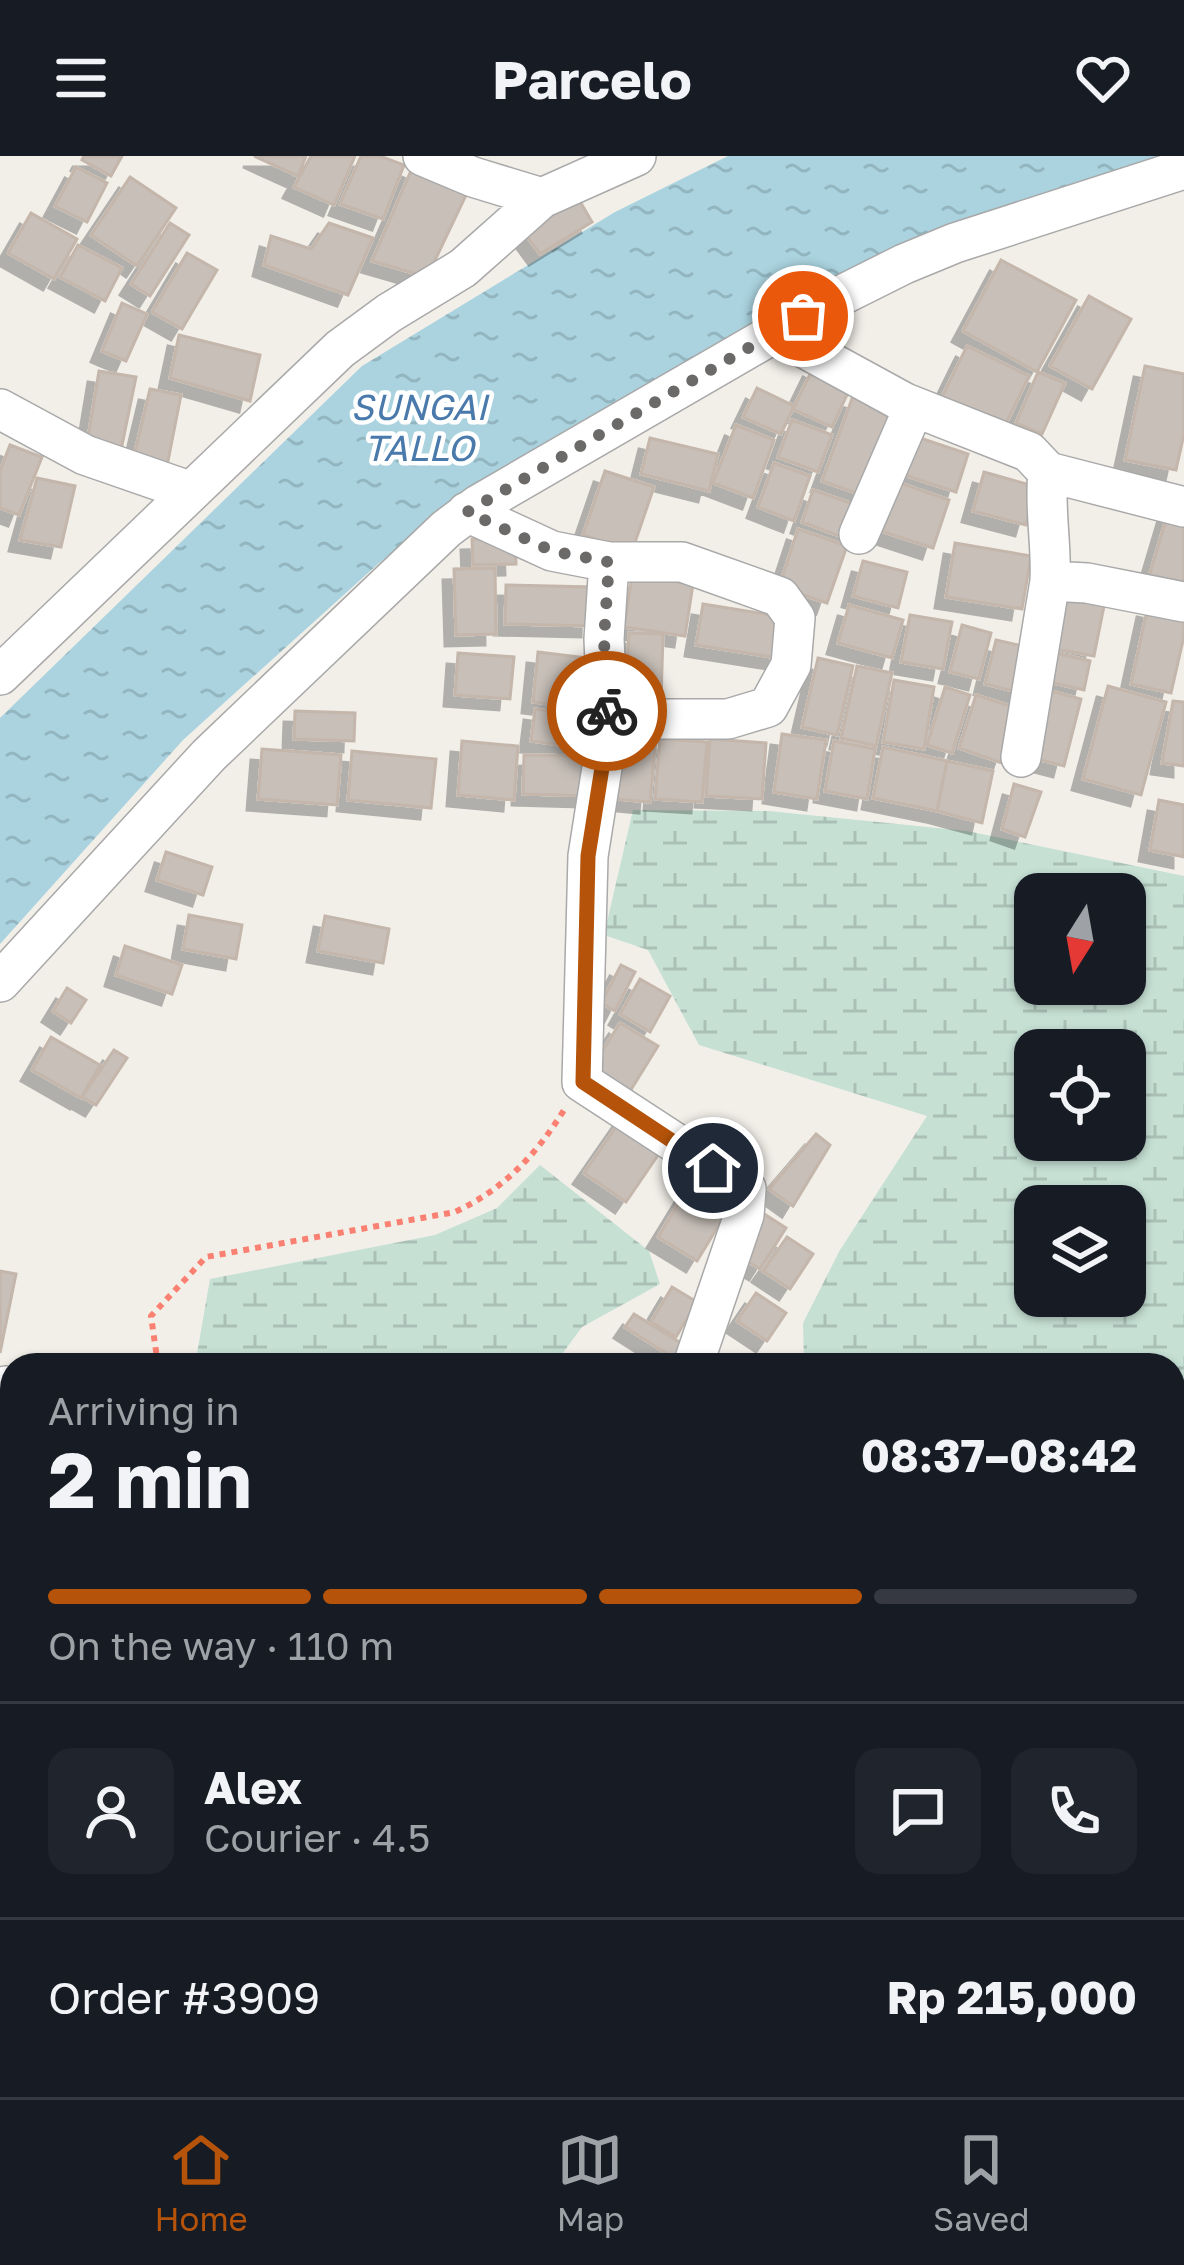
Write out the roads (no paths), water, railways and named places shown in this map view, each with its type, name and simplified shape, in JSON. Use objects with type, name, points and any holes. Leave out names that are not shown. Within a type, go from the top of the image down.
[{"type":"street","points":[[423,156],[476,166],[542,198]]},
{"type":"street","points":[[0,675],[340,349],[388,313],[463,268],[542,198],[636,156]]},
{"type":"street","points":[[0,982],[209,754],[467,512],[830,301],[938,250],[1184,169]]},
{"type":"street","points":[[776,332],[914,407],[1029,452],[1048,472],[1184,507]]},
{"type":"street","points":[[859,534],[914,407]]},
{"type":"street","points":[[0,409],[85,455],[189,491]]},
{"type":"street","points":[[1021,757],[1050,581],[1048,472]]},
{"type":"street","points":[[467,512],[552,551],[609,562],[682,562],[780,596],[795,618],[791,664],[767,707],[728,719],[608,718]]},
{"type":"street","points":[[609,562],[604,639],[608,718],[588,856],[583,1082],[746,1189],[744,1215],[697,1353]]},
{"type":"street","points":[[1050,581],[1087,583],[1184,602]]},
{"type":"water","name":"SUNGAI TALLO","points":[[728,156],[1170,156],[794,300],[518,460],[379,563],[183,740],[0,944],[0,718],[362,366],[615,212]]}]
